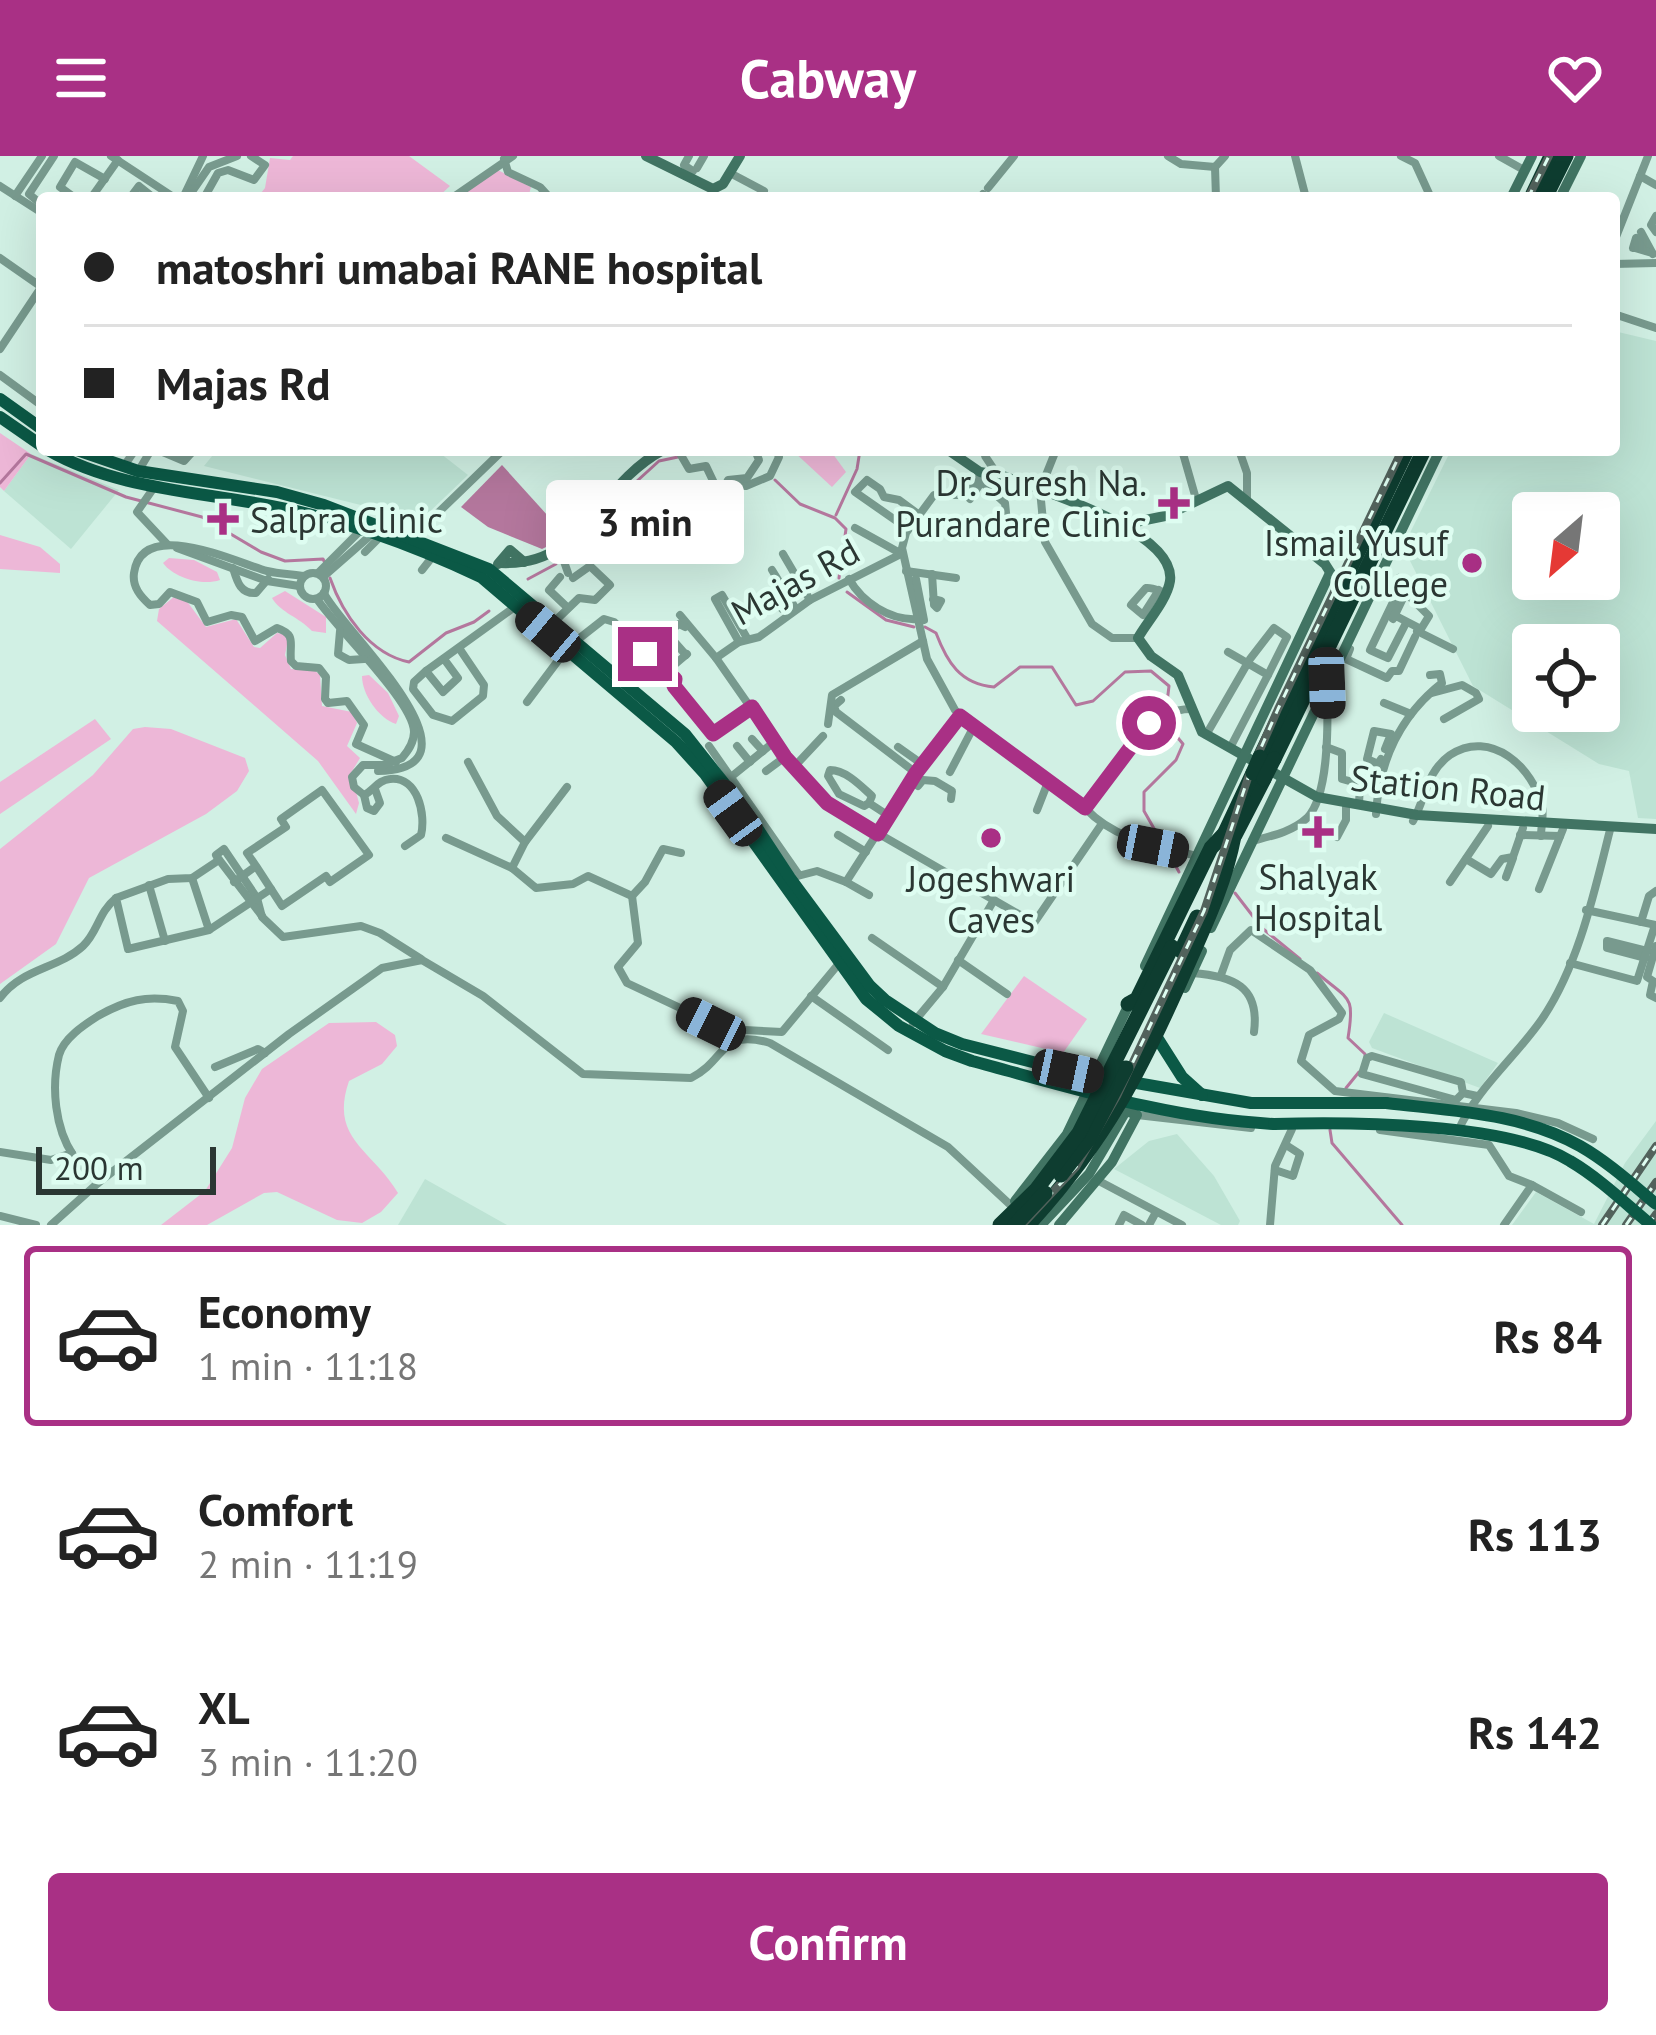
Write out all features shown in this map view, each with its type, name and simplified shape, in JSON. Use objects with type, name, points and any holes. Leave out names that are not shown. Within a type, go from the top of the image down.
[{"type":"highway","points":[[1534,192],[1551,156]]},
{"type":"highway","points":[[1548,192],[1566,156]]},
{"type":"highway","points":[[1035,1223],[1127,1109],[1133,1083],[1170,1013],[1226,877],[1332,575],[1403,456]]},
{"type":"highway","points":[[1263,767],[1421,456]]},
{"type":"highway","points":[[1000,1225],[1036,1190],[1079,1133],[1237,837]]},
{"type":"highway","points":[[1129,1004],[1137,999],[1211,848],[1237,837]]},
{"type":"highway","points":[[1015,1225],[1089,1138],[1177,949]]},
{"type":"main road","points":[[0,399],[36,422]]},
{"type":"main road","points":[[0,417],[36,442]]},
{"type":"main road","points":[[59,456],[149,496],[301,512],[490,570],[516,606],[685,734],[795,877],[842,960]]},
{"type":"main road","points":[[94,456],[131,469],[277,492],[490,570],[553,623],[571,646],[705,774],[842,960],[912,1025],[973,1061],[1089,1093],[1127,1109],[1267,1125],[1391,1124],[1529,1145],[1571,1161],[1651,1225]]},
{"type":"main road","points":[[912,1025],[962,1044],[1096,1077],[1203,1096],[1258,1103],[1386,1102],[1517,1121],[1579,1145],[1656,1204]]},
{"type":"main road","points":[[1156,1036],[1182,1077],[1203,1096]]},
{"type":"street","points":[[15,196],[42,156]]},
{"type":"street","points":[[36,203],[29,195],[54,156]]},
{"type":"street","points":[[184,192],[203,156]]},
{"type":"street","points":[[199,167],[226,156]]},
{"type":"street","points":[[191,192],[203,173],[237,156]]},
{"type":"street","points":[[207,192],[218,173],[228,170],[254,180],[259,177],[265,165],[251,156]]},
{"type":"street","points":[[646,156],[694,173]]},
{"type":"street","points":[[688,156],[685,166],[713,190],[724,184],[740,156]]},
{"type":"street","points":[[694,173],[704,156]]},
{"type":"street","points":[[988,192],[1014,156]]},
{"type":"street","points":[[1168,156],[1181,164],[1215,167]]},
{"type":"street","points":[[1216,192],[1215,167],[1225,156]]},
{"type":"street","points":[[1295,156],[1304,192]]},
{"type":"street","points":[[1401,156],[1417,159],[1429,192]]},
{"type":"street","points":[[1499,156],[1525,170]]},
{"type":"street","points":[[1514,192],[1532,156]]},
{"type":"street","points":[[1563,192],[1581,156]]},
{"type":"street","points":[[1620,227],[1648,156]]},
{"type":"street","points":[[114,157],[170,192]]},
{"type":"street","points":[[100,168],[114,157]]},
{"type":"street","points":[[95,192],[114,157]]},
{"type":"street","points":[[460,192],[507,157]]},
{"type":"street","points":[[507,157],[508,172],[545,192]]},
{"type":"street","points":[[67,192],[60,187],[75,162],[105,178]]},
{"type":"street","points":[[730,173],[764,191]]},
{"type":"street","points":[[1640,176],[1656,185]]},
{"type":"street","points":[[0,186],[36,207]]},
{"type":"street","points":[[1656,216],[1651,226],[1656,232]]},
{"type":"street","points":[[1620,265],[1646,267],[1652,257],[1638,235],[1625,234]]},
{"type":"street","points":[[0,258],[36,283]]},
{"type":"street","points":[[0,349],[36,294]]},
{"type":"street","points":[[1620,316],[1656,328]]},
{"type":"street","points":[[0,376],[36,401]]},
{"type":"street","points":[[131,469],[134,456]]},
{"type":"street","points":[[131,469],[147,456]]},
{"type":"street","points":[[412,538],[497,456]]},
{"type":"street","points":[[490,570],[560,550],[573,541],[622,478],[654,456]]},
{"type":"street","points":[[681,456],[689,469],[705,465],[715,484],[725,486],[746,486],[768,478],[777,456]]},
{"type":"street","points":[[725,486],[728,480],[747,478],[757,456]]},
{"type":"street","points":[[956,456],[987,479],[1004,503],[1008,532]]},
{"type":"street","points":[[970,499],[987,479],[985,456]]},
{"type":"street","points":[[1054,456],[1040,490],[1045,542],[1092,624],[1112,638],[1138,638],[1146,617],[1170,585],[1161,555],[1126,524],[1040,490],[987,479],[958,495],[934,495],[906,533],[902,554],[938,683],[973,728],[1085,808],[1101,825],[1153,846],[1197,856]]},
{"type":"street","points":[[1184,456],[1196,499]]},
{"type":"street","points":[[1240,456],[1247,473],[1247,499]]},
{"type":"street","points":[[990,1225],[1067,1133],[1197,856],[1327,683],[1437,456]]},
{"type":"street","points":[[867,480],[884,497],[899,500],[916,518],[898,522],[855,492],[867,480]]},
{"type":"street","points":[[1126,524],[1166,516],[1228,486],[1332,575]]},
{"type":"street","points":[[149,496],[138,514],[172,545],[269,576],[302,581],[324,572],[370,534]]},
{"type":"street","points":[[855,528],[902,554]]},
{"type":"street","points":[[365,552],[370,534]]},
{"type":"street","points":[[172,545],[143,561],[134,573],[136,586],[150,605],[159,604],[170,592],[197,602],[207,622],[237,614],[256,640],[277,628],[288,632],[293,639],[291,661],[296,666],[319,668],[326,677],[328,704],[347,701],[359,714],[364,725],[356,744],[393,765]]},
{"type":"street","points":[[560,550],[565,574]]},
{"type":"street","points":[[783,554],[810,600]]},
{"type":"street","name":"Majas Rd","points":[[716,658],[743,640],[759,637],[794,608],[902,554]]},
{"type":"street","points":[[422,569],[433,556]]},
{"type":"street","points":[[234,564],[240,587],[248,593],[256,593],[269,576]]},
{"type":"street","points":[[553,623],[579,598],[595,600],[609,587],[590,566],[565,574],[549,590],[568,608]]},
{"type":"street","points":[[906,571],[956,578]]},
{"type":"street","points":[[324,572],[320,596],[342,629],[400,689],[422,739],[393,765],[360,771],[357,781],[366,791],[375,789]]},
{"type":"street","points":[[771,572],[794,608],[782,610],[777,602]]},
{"type":"street","points":[[1387,572],[1346,659],[1384,678],[1399,671],[1429,614],[1408,594],[1370,647],[1388,658],[1405,625]]},
{"type":"street","points":[[932,574],[933,599]]},
{"type":"street","points":[[1391,616],[1399,578]]},
{"type":"street","points":[[849,579],[858,594],[876,607],[902,619],[921,620]]},
{"type":"street","points":[[916,579],[917,603]]},
{"type":"street","points":[[302,581],[305,597],[320,596]]},
{"type":"street","points":[[1146,617],[1131,602],[1146,587],[1162,591]]},
{"type":"street","points":[[722,595],[743,640],[715,599],[722,595]]},
{"type":"street","points":[[459,648],[484,685],[483,696],[452,721],[433,715],[413,689],[413,682],[426,671],[516,606]]},
{"type":"street","points":[[1367,606],[1418,632]]},
{"type":"street","points":[[680,615],[752,707],[770,747]]},
{"type":"street","points":[[1391,616],[1453,650]]},
{"type":"street","points":[[527,703],[571,646],[604,619],[614,622],[667,670],[675,679],[674,686],[713,734],[752,707]]},
{"type":"street","points":[[667,670],[687,655],[670,635],[683,624],[716,658]]},
{"type":"street","points":[[342,629],[338,654],[349,660],[367,657]]},
{"type":"street","points":[[1207,735],[1271,629],[1286,635],[1230,748]]},
{"type":"street","name":"Station Road","points":[[1138,638],[1151,656],[1178,675],[1186,695],[1180,710],[1207,735],[1317,800],[1521,832],[1610,829]]},
{"type":"street","points":[[829,724],[832,695],[923,641]]},
{"type":"street","points":[[1228,652],[1268,676]]},
{"type":"street","points":[[1365,668],[1373,652]]},
{"type":"street","points":[[426,671],[443,692],[458,678],[444,658]]},
{"type":"street","points":[[1376,812],[1386,753],[1442,680],[1439,674],[1430,675]]},
{"type":"street","points":[[1170,1013],[1192,973],[1237,837],[1300,823],[1317,800],[1326,747],[1327,683]]},
{"type":"street","points":[[1431,692],[1462,685],[1479,699],[1444,719]]},
{"type":"street","points":[[841,700],[835,703],[836,712],[918,786],[923,780],[935,781],[952,791],[951,800]]},
{"type":"street","points":[[1384,703],[1411,715]]},
{"type":"street","points":[[1390,718],[1395,708]]},
{"type":"street","points":[[1085,808],[1149,723],[1180,710]]},
{"type":"street","points":[[846,882],[913,777],[960,716]]},
{"type":"street","points":[[731,777],[774,742],[761,727]]},
{"type":"street","points":[[950,772],[973,728]]},
{"type":"street","points":[[794,767],[823,736]]},
{"type":"street","points":[[752,739],[794,767],[827,803],[1034,923],[1101,825]]},
{"type":"street","points":[[710,746],[795,877],[817,871],[869,896]]},
{"type":"street","points":[[737,746],[752,761]]},
{"type":"street","points":[[898,747],[922,764]]},
{"type":"street","points":[[1326,747],[1342,753],[1342,779],[1360,784],[1337,837]]},
{"type":"street","points":[[1415,818],[1425,784],[1440,765],[1463,749],[1487,747],[1513,757],[1524,771],[1541,803],[1541,829]]},
{"type":"street","points":[[766,771],[783,758]]},
{"type":"street","points":[[467,762],[497,816],[525,842]]},
{"type":"street","points":[[375,789],[380,803],[374,811],[354,787],[354,770],[363,765],[393,765]]},
{"type":"street","points":[[831,770],[871,795],[869,803],[864,806],[839,794],[828,776],[831,770]]},
{"type":"street","points":[[808,775],[830,802],[839,794]]},
{"type":"street","points":[[364,795],[382,780],[394,779],[404,781],[414,792],[424,826],[421,835],[405,845]]},
{"type":"street","points":[[1037,810],[1048,782]]},
{"type":"street","points":[[512,868],[525,842],[567,788]]},
{"type":"street","points":[[322,790],[369,855],[330,882],[326,876],[282,906],[256,866],[247,853],[286,827],[281,819],[322,790]]},
{"type":"street","points":[[869,803],[889,816]]},
{"type":"street","name":"Station Road","points":[[1415,818],[1541,829],[1656,832]]},
{"type":"street","points":[[1450,882],[1488,826]]},
{"type":"street","points":[[1455,1138],[1478,1096],[1546,1013],[1570,963],[1610,829]]},
{"type":"street","points":[[1506,877],[1521,832]]},
{"type":"street","points":[[1539,890],[1562,833]]},
{"type":"street","points":[[838,835],[866,852]]},
{"type":"street","points":[[446,838],[512,868],[536,888],[573,884],[588,876],[632,896]]},
{"type":"street","points":[[0,998],[28,972],[83,946],[102,910],[116,898],[149,885],[192,878],[219,860],[216,855],[224,849],[238,879],[278,934],[289,938],[341,926],[371,928],[483,996],[572,1068],[594,1077],[691,1078],[733,1040],[748,1036],[770,1043],[948,1147],[1035,1223]]},
{"type":"street","points":[[681,853],[663,849],[632,896],[638,943],[618,967],[627,983],[711,1024],[741,1032],[782,1032],[842,960]]},
{"type":"street","points":[[1466,859],[1488,874],[1502,860],[1514,857]]},
{"type":"street","points":[[238,879],[256,866]]},
{"type":"street","points":[[192,878],[209,931]]},
{"type":"street","points":[[149,885],[165,940]]},
{"type":"street","points":[[116,898],[128,949],[209,931],[271,889]]},
{"type":"street","points":[[1641,922],[1648,896],[1656,891]]},
{"type":"street","points":[[912,1025],[943,987],[994,900]]},
{"type":"street","points":[[1586,910],[1656,925],[1646,977],[1653,981],[1649,994],[1656,998]]},
{"type":"street","points":[[1221,975],[1230,950],[1254,931],[1310,970],[1342,1013],[1309,1035],[1300,1056],[1335,1091],[1471,1106],[1552,1121],[1593,1139]]},
{"type":"street","points":[[872,938],[943,987]]},
{"type":"street","points":[[1570,963],[1635,981],[1652,952]]},
{"type":"street","points":[[51,1225],[265,1053],[382,968],[422,960]]},
{"type":"street","points":[[958,960],[1006,994]]},
{"type":"street","points":[[1192,973],[1221,975],[1245,990],[1256,1007],[1254,1032]]},
{"type":"street","points":[[98,1184],[72,1153],[56,1104],[60,1052],[81,1026],[121,1003],[153,996],[178,1000],[183,1011],[175,1047],[209,1098]]},
{"type":"street","points":[[811,996],[888,1050]]},
{"type":"street","points":[[215,1067],[258,1049],[265,1053]]},
{"type":"street","points":[[1463,1094],[1461,1082],[1372,1056],[1362,1074],[1456,1100],[1463,1094],[1478,1096]]},
{"type":"street","points":[[1059,1225],[1112,1162],[1127,1109]]},
{"type":"street","points":[[1267,1125],[1507,1143],[1564,1160],[1600,1187]]},
{"type":"street","points":[[1270,1225],[1275,1170],[1292,1129]]},
{"type":"street","points":[[1275,1170],[1293,1176],[1300,1154],[1286,1144]]},
{"type":"street","points":[[1489,1144],[1509,1176],[1581,1213]]},
{"type":"street","points":[[0,1152],[51,1160],[72,1153]]},
{"type":"street","points":[[1097,1180],[1180,1225]]},
{"type":"street","points":[[1504,1225],[1532,1185]]},
{"type":"street","points":[[1118,1225],[1124,1215],[1146,1225],[1156,1212]]},
{"type":"street","points":[[0,1216],[36,1225]]},
{"type":"shaded area","points":[[293,156],[409,156],[450,186],[444,192],[262,192],[270,158],[290,160]]},
{"type":"shaded area","points":[[492,167],[531,187],[530,192],[461,192]]},
{"type":"shaded area","name":"Ismail Yusuf College","points":[[1620,332],[1656,341],[1656,819],[1638,818],[1629,771],[1599,764],[1547,732],[1620,732],[1620,624],[1512,624],[1512,710],[1473,686],[1403,547],[1448,456],[1620,456]]},
{"type":"shaded area","points":[[0,433],[31,454],[4,491],[0,487]]},
{"type":"shaded area","points":[[31,454],[119,490],[71,549],[4,491]]},
{"type":"shaded area","points":[[212,456],[444,456],[468,475],[421,520],[204,466]]},
{"type":"shaded area","points":[[798,456],[834,456],[846,472],[832,487]]},
{"type":"shaded area","points":[[502,465],[567,537],[542,549],[488,527],[461,507]]},
{"type":"shaded area","points":[[0,535],[40,547],[60,564],[60,573],[0,569]]},
{"type":"shaded area","points":[[169,558],[194,560],[217,572],[220,580],[181,577],[163,563]]},
{"type":"shaded area","points":[[285,591],[326,617],[326,633],[312,631],[276,603],[272,598]]},
{"type":"shaded area","points":[[175,596],[186,600],[206,627],[236,619],[254,647],[283,634],[291,669],[314,670],[320,675],[322,706],[352,712],[357,723],[347,746],[360,758],[351,773],[359,803],[356,814],[318,761],[157,621],[159,609]]},
{"type":"shaded area","points":[[369,675],[388,693],[399,716],[396,724],[368,698],[362,676]]},
{"type":"shaded area","points":[[95,719],[111,739],[0,814],[0,782]]},
{"type":"shaded area","points":[[133,729],[171,729],[245,758],[249,771],[237,791],[206,814],[89,878],[56,944],[0,984],[0,849],[93,775]]},
{"type":"shaded area","points":[[1024,976],[1087,1019],[1063,1053],[981,1034]]},
{"type":"shaded area","points":[[1384,1013],[1498,1063],[1480,1088],[1372,1048],[1369,1042]]},
{"type":"shaded area","points":[[376,1022],[395,1035],[397,1046],[382,1064],[349,1081],[344,1101],[356,1142],[398,1193],[381,1212],[362,1223],[337,1220],[277,1192],[264,1193],[207,1225],[161,1225],[205,1191],[232,1148],[245,1098],[262,1069],[329,1023]]},
{"type":"shaded area","points":[[1656,1121],[1656,1225],[1512,1225],[1536,1192],[1594,1224],[1625,1163]]},
{"type":"shaded area","points":[[1177,1134],[1214,1176],[1238,1225],[1221,1225],[1114,1169],[1149,1141]]},
{"type":"shaded area","points":[[425,1179],[507,1225],[398,1225]]},
{"type":"waterway","points":[[0,483],[26,454],[126,497],[202,517],[285,561],[323,559],[325,563]]},
{"type":"waterway","points":[[836,515],[859,456]]},
{"type":"waterway","points":[[571,557],[596,542],[614,502],[659,461],[678,457]]},
{"type":"waterway","points":[[775,480],[800,504],[835,518],[846,529],[839,578]]},
{"type":"waterway","points":[[528,579],[556,564]]},
{"type":"waterway","points":[[330,578],[342,606],[370,642],[409,662],[446,633],[489,611]]},
{"type":"waterway","points":[[847,592],[886,620],[914,627]]},
{"type":"waterway","points":[[925,627],[936,633],[956,670],[982,685],[994,687],[1020,667],[1052,667],[1076,705],[1093,701],[1125,672],[1151,671],[1169,686],[1166,711]]},
{"type":"waterway","points":[[1164,721],[1183,744],[1176,760],[1144,792],[1144,811],[1164,846]]},
{"type":"waterway","points":[[1169,854],[1179,872]]},
{"type":"waterway","points":[[1235,893],[1262,928],[1300,959]]},
{"type":"waterway","points":[[1317,973],[1348,1000],[1348,1038],[1365,1058]]},
{"type":"waterway","points":[[1346,1088],[1359,1072]]},
{"type":"waterway","points":[[1330,1130],[1332,1143],[1402,1225]]},
{"type":"railway","points":[[1531,192],[1549,156]]},
{"type":"railway","points":[[1022,1225],[1076,1167],[1117,1096],[1204,911],[1249,775],[1278,709],[1399,456]]},
{"type":"railway","points":[[1602,1225],[1656,1146]]},
{"type":"railway","points":[[1626,1225],[1656,1182]]},
{"type":"railway","points":[[1648,1225],[1656,1214]]},
{"type":"place","name":"Dr. Suresh Na. Purandare Clinic","points":[[1174,503]]},
{"type":"place","name":"Salpra Clinic","points":[[223,519]]},
{"type":"place","name":"Ismail Yusuf College","points":[[1472,563]]},
{"type":"place","name":"Shalyak Hospital","points":[[1318,832]]},
{"type":"place","name":"Jogeshwari Caves","points":[[991,838]]},
{"type":"route","points":[[645,654],[675,679],[674,686],[713,734],[752,707],[785,757],[827,803],[878,834],[916,773],[960,716],[1085,808],[1149,723]]}]
